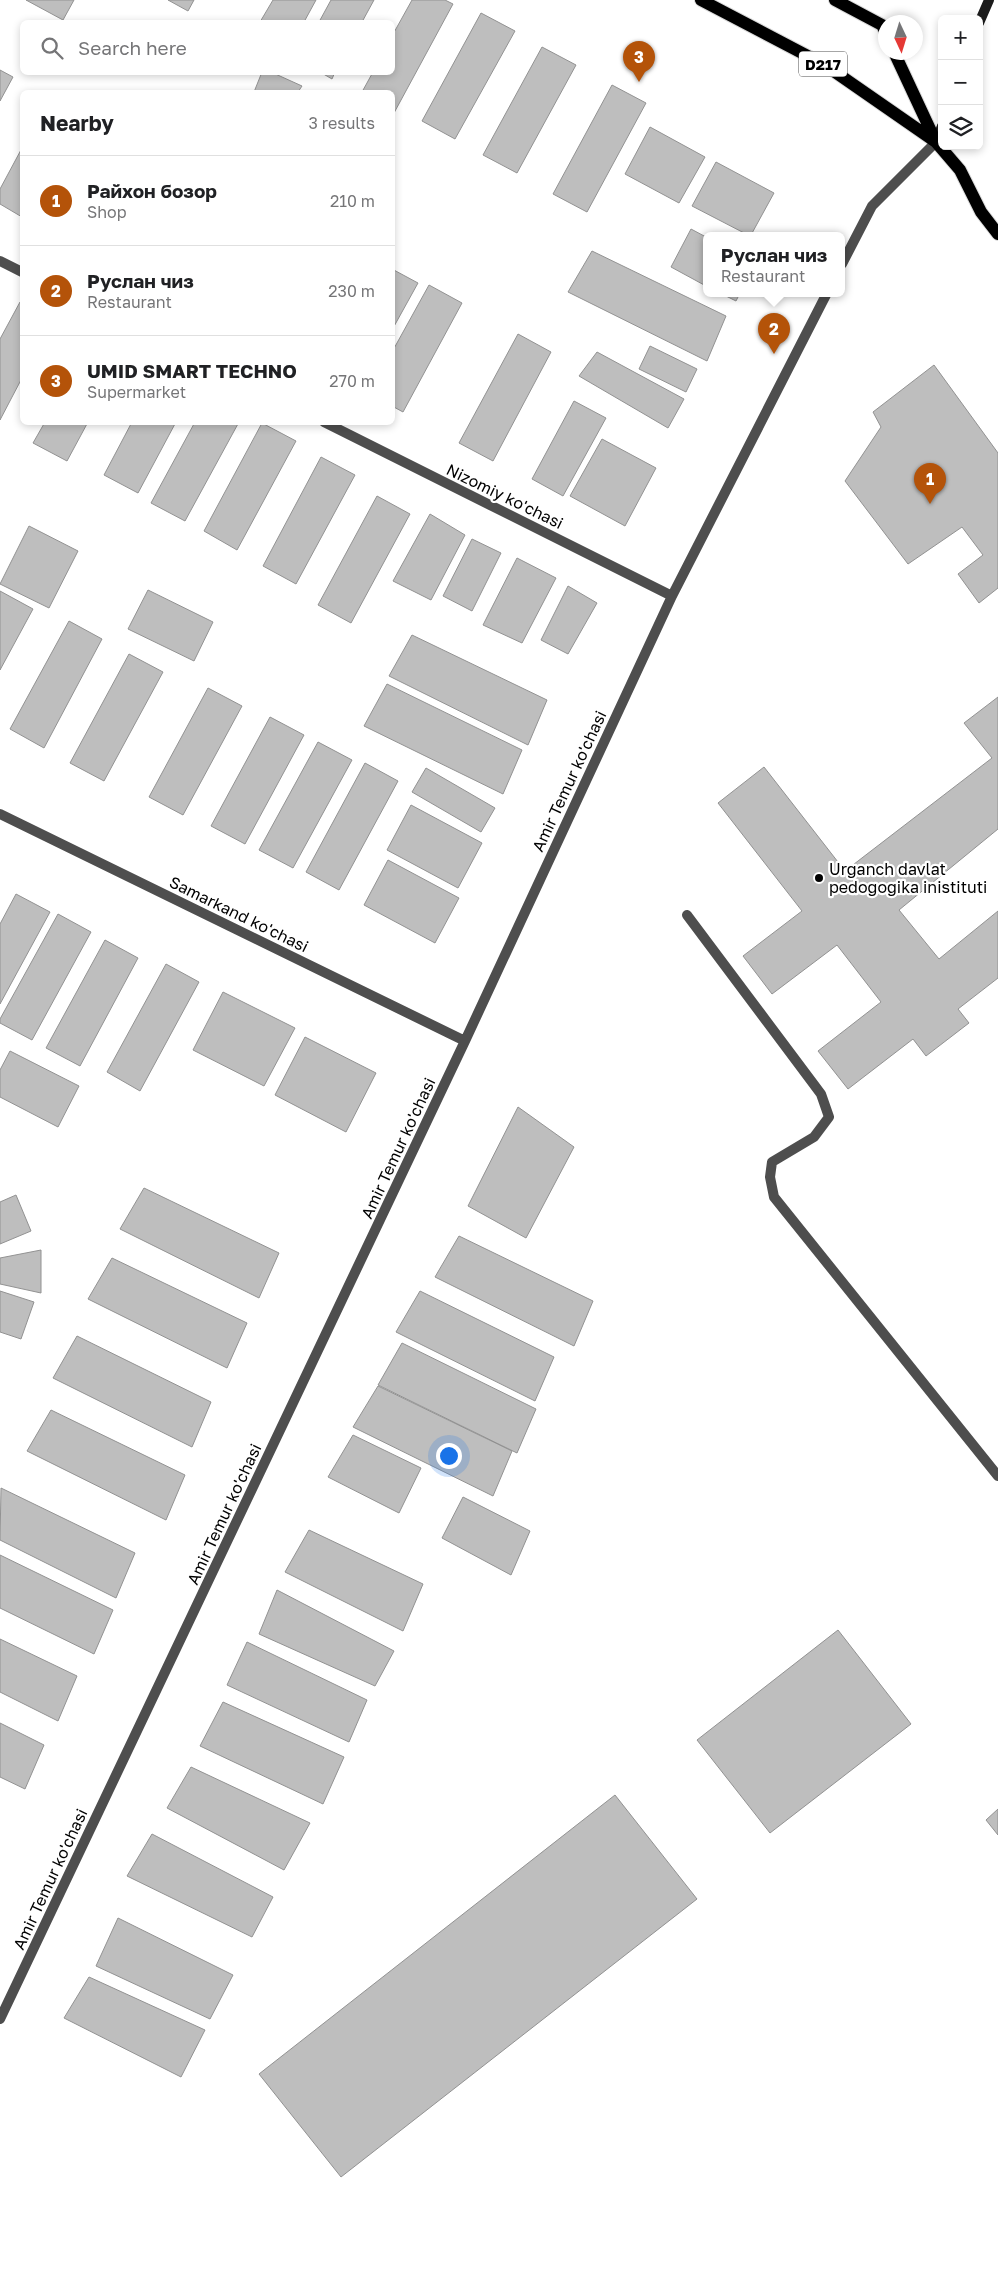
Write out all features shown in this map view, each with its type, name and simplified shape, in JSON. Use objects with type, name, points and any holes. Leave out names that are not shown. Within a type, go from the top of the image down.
[{"type":"main road","name":"D217","points":[[701,0],[825,65],[936,142],[960,170],[981,212],[998,234]]},
{"type":"main road","points":[[835,0],[878,23]]},
{"type":"main road","points":[[982,15],[989,0]]},
{"type":"main road","name":"D217","points":[[898,60],[936,142]]},
{"type":"main road","points":[[936,142],[938,137]]},
{"type":"street","points":[[845,258],[872,206],[936,142]]},
{"type":"street","points":[[0,261],[20,271]]},
{"type":"street","name":"Amir Temur ko'chasi","points":[[0,2019],[465,1041],[672,596],[825,297]]},
{"type":"street","name":"Nizomiy ko'chasi","points":[[330,425],[672,596]]},
{"type":"street","name":"Samarkand ko'chasi","points":[[0,814],[465,1041]]},
{"type":"street","points":[[687,915],[821,1094],[829,1117],[814,1137],[772,1162],[770,1177],[774,1197],[998,1476]]},
{"type":"building","points":[[26,0],[74,0],[63,20]]},
{"type":"building","points":[[168,0],[194,0],[188,11]]},
{"type":"building","points":[[273,0],[316,0],[305,20],[261,20]]},
{"type":"building","points":[[331,0],[374,0],[363,20],[320,20]]},
{"type":"building","points":[[412,0],[445,0],[453,4],[395,111],[395,90],[363,90],[371,75],[395,75],[395,31]]},
{"type":"building","points":[[481,13],[515,31],[455,139],[422,121]]},
{"type":"building","points":[[542,47],[576,65],[517,173],[483,155]]},
{"type":"building","points":[[0,70],[13,77],[0,101]]},
{"type":"building","points":[[261,75],[278,75],[302,86],[299,90],[255,90]]},
{"type":"building","points":[[325,75],[334,75],[332,79]]},
{"type":"building","points":[[612,85],[646,103],[587,212],[553,194]]},
{"type":"building","points":[[650,127],[705,157],[679,203],[625,174]]},
{"type":"building","points":[[20,152],[20,216],[0,204],[0,189]]},
{"type":"building","points":[[716,162],[774,193],[753,232],[742,232],[692,206]]},
{"type":"building","points":[[691,229],[703,235],[703,284],[671,267]]},
{"type":"building","points":[[592,251],[726,316],[707,361],[568,292]]},
{"type":"building","points":[[395,271],[418,283],[395,325]]},
{"type":"building","points":[[429,285],[462,303],[403,412],[395,408],[395,347]]},
{"type":"building","points":[[728,297],[738,297],[736,301]]},
{"type":"building","points":[[20,302],[20,382],[0,420],[0,339]]},
{"type":"building","points":[[518,334],[551,352],[493,461],[459,443]]},
{"type":"building","points":[[650,346],[697,369],[686,392],[639,369]]},
{"type":"building","points":[[597,352],[684,399],[668,428],[579,376]]},
{"type":"building","points":[[934,365],[998,453],[998,588],[979,603],[958,574],[983,555],[962,527],[908,564],[845,481],[881,427],[873,412]]},
{"type":"building","points":[[574,401],[606,418],[563,496],[532,479]]},
{"type":"building","points":[[43,425],[86,425],[67,461],[33,443]]},
{"type":"building","points":[[130,425],[174,425],[138,493],[104,475]]},
{"type":"building","points":[[193,425],[237,425],[185,521],[151,503]]},
{"type":"building","points":[[261,425],[266,425],[296,441],[237,550],[204,531]]},
{"type":"building","points":[[602,439],[656,468],[625,526],[570,496]]},
{"type":"building","points":[[321,457],[355,475],[296,584],[263,566]]},
{"type":"building","points":[[377,496],[410,514],[351,623],[318,605]]},
{"type":"building","points":[[430,514],[465,535],[431,600],[393,581]]},
{"type":"building","points":[[29,526],[78,551],[49,608],[0,584]]},
{"type":"building","points":[[472,539],[501,553],[472,611],[443,596]]},
{"type":"building","points":[[517,558],[556,578],[522,643],[483,625]]},
{"type":"building","points":[[568,586],[597,603],[568,654],[541,640]]},
{"type":"building","points":[[148,590],[213,622],[194,661],[128,629]]},
{"type":"building","points":[[0,591],[33,609],[0,670]]},
{"type":"building","points":[[69,621],[102,639],[44,748],[10,729]]},
{"type":"building","points":[[412,635],[547,700],[528,745],[389,676]]},
{"type":"building","points":[[129,654],[163,672],[104,781],[70,763]]},
{"type":"building","points":[[387,684],[522,750],[503,794],[364,726]]},
{"type":"building","points":[[208,688],[242,706],[183,815],[149,797]]},
{"type":"building","points":[[998,697],[998,829],[899,910],[939,959],[998,911],[998,978],[958,1009],[969,1023],[926,1056],[913,1039],[848,1089],[818,1051],[881,1002],[837,945],[772,994],[743,956],[802,911],[718,803],[764,767],[845,871],[992,758],[964,723]]},
{"type":"building","points":[[270,717],[304,735],[245,844],[211,826]]},
{"type":"building","points":[[318,742],[352,760],[293,868],[259,850]]},
{"type":"building","points":[[365,763],[398,781],[339,890],[306,872]]},
{"type":"building","points":[[426,768],[495,808],[481,832],[412,792]]},
{"type":"building","points":[[411,805],[482,843],[458,888],[387,850]]},
{"type":"building","points":[[388,860],[459,898],[435,943],[364,905]]},
{"type":"building","points":[[16,894],[50,912],[0,1004],[0,924]]},
{"type":"building","points":[[58,914],[91,932],[32,1040],[0,1023],[0,1019]]},
{"type":"building","points":[[105,940],[138,958],[80,1066],[46,1048]]},
{"type":"building","points":[[166,964],[199,982],[140,1091],[107,1072]]},
{"type":"building","points":[[223,992],[295,1028],[264,1086],[193,1050]]},
{"type":"building","points":[[305,1037],[376,1073],[346,1132],[275,1095]]},
{"type":"building","points":[[10,1051],[79,1086],[58,1127],[0,1097],[0,1070]]},
{"type":"building","points":[[518,1107],[574,1147],[526,1238],[468,1206]]},
{"type":"building","points":[[144,1188],[279,1253],[259,1298],[120,1229]]},
{"type":"building","points":[[16,1195],[31,1231],[0,1244],[0,1202]]},
{"type":"building","points":[[459,1236],[593,1301],[574,1346],[435,1277]]},
{"type":"building","points":[[41,1250],[41,1293],[0,1284],[0,1258]]},
{"type":"building","points":[[112,1258],[247,1323],[227,1368],[88,1299]]},
{"type":"building","points":[[0,1291],[34,1302],[21,1339],[0,1332]]},
{"type":"building","points":[[420,1291],[554,1357],[535,1401],[396,1332]]},
{"type":"building","points":[[77,1336],[211,1402],[192,1447],[53,1378]]},
{"type":"building","points":[[402,1343],[536,1409],[517,1453],[378,1385]]},
{"type":"building","points":[[378,1386],[512,1451],[493,1496],[353,1427]]},
{"type":"building","points":[[51,1410],[185,1475],[166,1520],[27,1451]]},
{"type":"building","points":[[353,1435],[421,1468],[399,1513],[328,1477]]},
{"type":"building","points":[[1,1488],[135,1553],[116,1598],[0,1540]]},
{"type":"building","points":[[463,1497],[530,1531],[511,1575],[442,1538]]},
{"type":"building","points":[[309,1530],[423,1584],[403,1631],[285,1572]]},
{"type":"building","points":[[0,1555],[113,1610],[94,1654],[0,1608]]},
{"type":"building","points":[[277,1590],[394,1651],[375,1686],[259,1634]]},
{"type":"building","points":[[838,1630],[911,1724],[770,1833],[697,1740]]},
{"type":"building","points":[[0,1639],[77,1676],[58,1721],[0,1692]]},
{"type":"building","points":[[247,1642],[367,1700],[349,1742],[227,1685]]},
{"type":"building","points":[[223,1702],[344,1757],[323,1804],[200,1746]]},
{"type":"building","points":[[0,1723],[44,1745],[25,1789],[0,1777]]},
{"type":"building","points":[[191,1767],[310,1823],[284,1870],[167,1808]]},
{"type":"building","points":[[615,1795],[697,1899],[341,2177],[259,2074]]},
{"type":"building","points":[[998,1809],[998,1835],[986,1820]]},
{"type":"building","points":[[152,1834],[273,1897],[252,1937],[127,1876]]},
{"type":"building","points":[[118,1918],[233,1975],[210,2019],[96,1966]]},
{"type":"building","points":[[89,1977],[205,2030],[181,2077],[64,2018]]},
{"type":"place","name":"UMID SMART TECHNO","points":[[639,82]]},
{"type":"place","name":"Руслан чиз","points":[[774,354]]},
{"type":"place","name":"Райхон бозор","points":[[930,504]]},
{"type":"place","name":"Urganch davlat pedogogika inistituti","points":[[819,878]]}]
